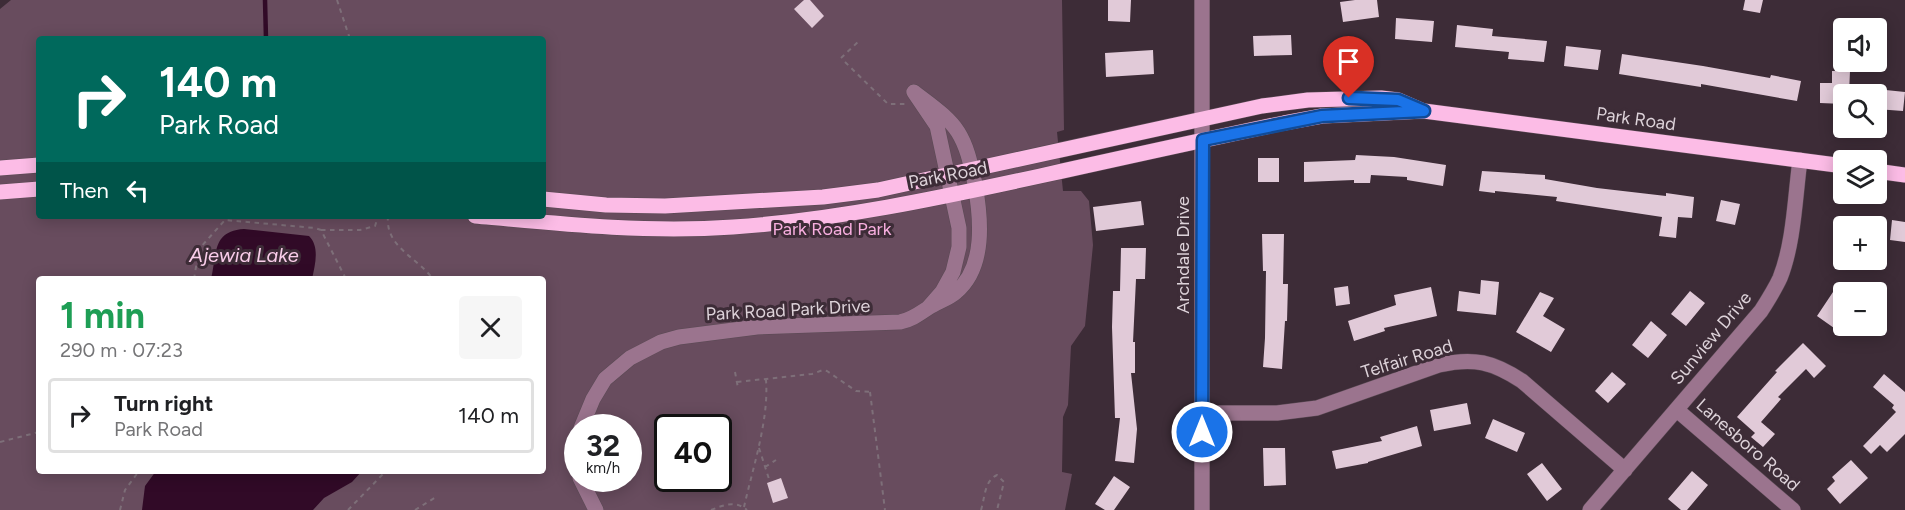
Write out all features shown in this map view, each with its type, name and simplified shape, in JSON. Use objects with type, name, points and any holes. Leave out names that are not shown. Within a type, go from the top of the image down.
[{"type":"main road","name":"Park Road","points":[[546,199],[606,205],[711,204],[824,197],[878,190],[1203,117],[1262,106],[1339,98],[1398,100],[1424,111]]},
{"type":"main road","name":"Park Road","points":[[508,219],[597,227],[673,229],[732,227],[831,217],[952,195],[1322,116],[1424,111],[1833,164]]},
{"type":"main road","points":[[0,168],[36,165]]},
{"type":"main road","points":[[1887,173],[1905,175]]},
{"type":"main road","points":[[0,192],[36,189]]},
{"type":"street","name":"Archdale Drive","points":[[1202,0],[1202,510]]},
{"type":"street","name":"Park Road Park Drive","points":[[587,414],[605,380],[630,358],[661,342],[679,337],[757,327],[900,322],[914,317],[956,292],[972,268],[980,233],[972,169],[966,148],[953,125],[914,92],[937,126],[959,236],[956,265],[942,292],[928,308]]},
{"type":"street","name":"Sunview Drive","points":[[1590,510],[1761,311],[1773,292],[1784,266],[1800,160]]},
{"type":"street","name":"Telfair Road","points":[[1202,413],[1277,413],[1317,408],[1439,365],[1458,361],[1478,361],[1506,370],[1522,381],[1625,470]]},
{"type":"street","name":"Lanesboro Road","points":[[1677,410],[1793,510]]},
{"type":"street","points":[[587,492],[596,510]]},
{"type":"path","points":[[337,0],[349,36]]},
{"type":"path","points":[[841,58],[859,41]]},
{"type":"path","points":[[845,62],[888,104],[911,106]]},
{"type":"path","points":[[388,219],[391,237],[430,276]]},
{"type":"path","points":[[194,276],[199,249],[225,220],[321,230],[360,230],[375,226],[377,220]]},
{"type":"path","points":[[321,230],[344,276]]},
{"type":"path","points":[[737,382],[812,375],[823,370],[856,390],[871,392],[885,510]]},
{"type":"path","points":[[735,372],[738,388]]},
{"type":"path","points":[[744,507],[758,446],[767,392],[766,379]]},
{"type":"path","points":[[0,442],[36,433]]},
{"type":"path","points":[[758,446],[770,482]]},
{"type":"path","points":[[765,467],[776,460]]},
{"type":"path","points":[[120,510],[125,490],[137,474]]},
{"type":"path","points":[[350,509],[383,474]]},
{"type":"path","points":[[981,510],[987,485],[992,477],[997,475],[1004,482],[997,510]]},
{"type":"path","points":[[416,510],[436,497]]},
{"type":"path","points":[[711,510],[730,504],[744,507],[747,510]]},
{"type":"green space","name":"Park Road Park","points":[[11,0],[1062,0],[1064,130],[1057,132],[1063,191],[1081,191],[1089,201],[1093,245],[1085,326],[1071,346],[1068,405],[1063,417],[1062,472],[1072,474],[1065,510],[0,510],[0,9]]},
{"type":"water","name":"Ajewia Lake","points":[[244,229],[309,236],[316,251],[313,276],[212,276],[218,245],[226,234]]},
{"type":"water","points":[[154,474],[359,474],[352,482],[324,498],[313,510],[142,510],[145,486]]},
{"type":"building","points":[[804,0],[810,0],[824,16],[812,28],[794,9]]},
{"type":"building","points":[[1108,0],[1131,0],[1130,22],[1108,21]]},
{"type":"building","points":[[1377,0],[1379,17],[1343,22],[1340,2]]},
{"type":"building","points":[[1745,0],[1763,0],[1760,13],[1743,10]]},
{"type":"building","points":[[1396,18],[1434,21],[1432,42],[1395,39]]},
{"type":"building","points":[[1457,25],[1493,29],[1492,36],[1547,41],[1544,62],[1508,59],[1509,52],[1455,47]]},
{"type":"building","points":[[1291,35],[1292,55],[1254,56],[1253,36]]},
{"type":"building","points":[[1566,46],[1601,50],[1598,70],[1564,66]]},
{"type":"building","points":[[1153,50],[1154,74],[1106,77],[1105,53]]},
{"type":"building","points":[[1622,54],[1801,81],[1797,101],[1701,84],[1701,87],[1619,74]]},
{"type":"building","points":[[1832,71],[1850,72],[1849,84],[1833,84],[1833,104],[1820,103],[1820,83],[1832,83]]},
{"type":"building","points":[[1887,90],[1905,92],[1903,111],[1887,110]]},
{"type":"building","points":[[1356,155],[1394,157],[1446,165],[1443,186],[1407,180],[1407,177],[1371,175],[1370,183],[1354,183],[1354,180],[1304,182],[1304,162],[1355,160]]},
{"type":"building","points":[[1258,158],[1279,158],[1279,182],[1258,182]]},
{"type":"building","points":[[1482,171],[1545,175],[1545,179],[1597,188],[1694,197],[1692,218],[1678,217],[1676,238],[1659,236],[1662,217],[1556,201],[1557,197],[1479,191]]},
{"type":"building","points":[[1721,200],[1740,204],[1735,225],[1716,221]]},
{"type":"building","points":[[1141,201],[1144,225],[1096,231],[1093,207]]},
{"type":"building","points":[[1892,220],[1905,222],[1905,242],[1890,240]]},
{"type":"building","points":[[1262,234],[1284,234],[1283,284],[1288,284],[1282,369],[1263,367],[1266,271],[1263,271]]},
{"type":"building","points":[[1121,248],[1146,248],[1145,279],[1136,279],[1133,342],[1135,342],[1135,373],[1131,373],[1137,429],[1134,463],[1115,461],[1120,418],[1115,418],[1113,291],[1120,291]]},
{"type":"building","points":[[1481,280],[1499,282],[1496,315],[1457,311],[1459,291],[1480,294]]},
{"type":"building","points":[[1348,286],[1350,304],[1336,306],[1334,288]]},
{"type":"building","points":[[1431,287],[1437,316],[1384,328],[1385,331],[1354,341],[1348,321],[1396,305],[1394,295]]},
{"type":"building","points":[[1690,291],[1705,303],[1686,326],[1671,314]]},
{"type":"building","points":[[1540,292],[1554,298],[1543,316],[1565,329],[1551,352],[1516,332]]},
{"type":"building","points":[[1833,292],[1833,327],[1817,316]]},
{"type":"building","points":[[1651,321],[1667,335],[1648,358],[1632,345]]},
{"type":"building","points":[[1803,343],[1826,366],[1814,378],[1806,369],[1778,397],[1781,399],[1761,422],[1775,434],[1763,447],[1751,437],[1755,433],[1737,417],[1777,372],[1775,371]]},
{"type":"building","points":[[1612,372],[1626,384],[1608,403],[1595,391]]},
{"type":"building","points":[[1884,374],[1905,392],[1905,434],[1887,452],[1880,445],[1871,454],[1863,446],[1896,412],[1892,408],[1894,405],[1873,387]]},
{"type":"building","points":[[1467,403],[1471,424],[1434,431],[1430,410]]},
{"type":"building","points":[[1493,419],[1525,433],[1517,452],[1485,438]]},
{"type":"building","points":[[1417,426],[1422,446],[1368,463],[1336,469],[1332,451],[1382,441],[1380,437]]},
{"type":"building","points":[[1263,448],[1285,448],[1286,485],[1264,486]]},
{"type":"building","points":[[1851,460],[1868,478],[1840,504],[1827,489],[1835,481],[1832,477]]},
{"type":"building","points":[[1542,463],[1562,489],[1547,501],[1527,474]]},
{"type":"building","points":[[1692,471],[1708,485],[1687,510],[1681,510],[1668,499]]},
{"type":"building","points":[[1114,476],[1130,487],[1114,510],[1105,510],[1095,504]]},
{"type":"building","points":[[781,478],[788,498],[773,503],[767,483]]},
{"type":"waterway","points":[[265,0],[266,36]]},
{"type":"route","points":[[1202,432],[1203,140],[1322,116],[1424,111],[1398,100],[1349,98]]}]
